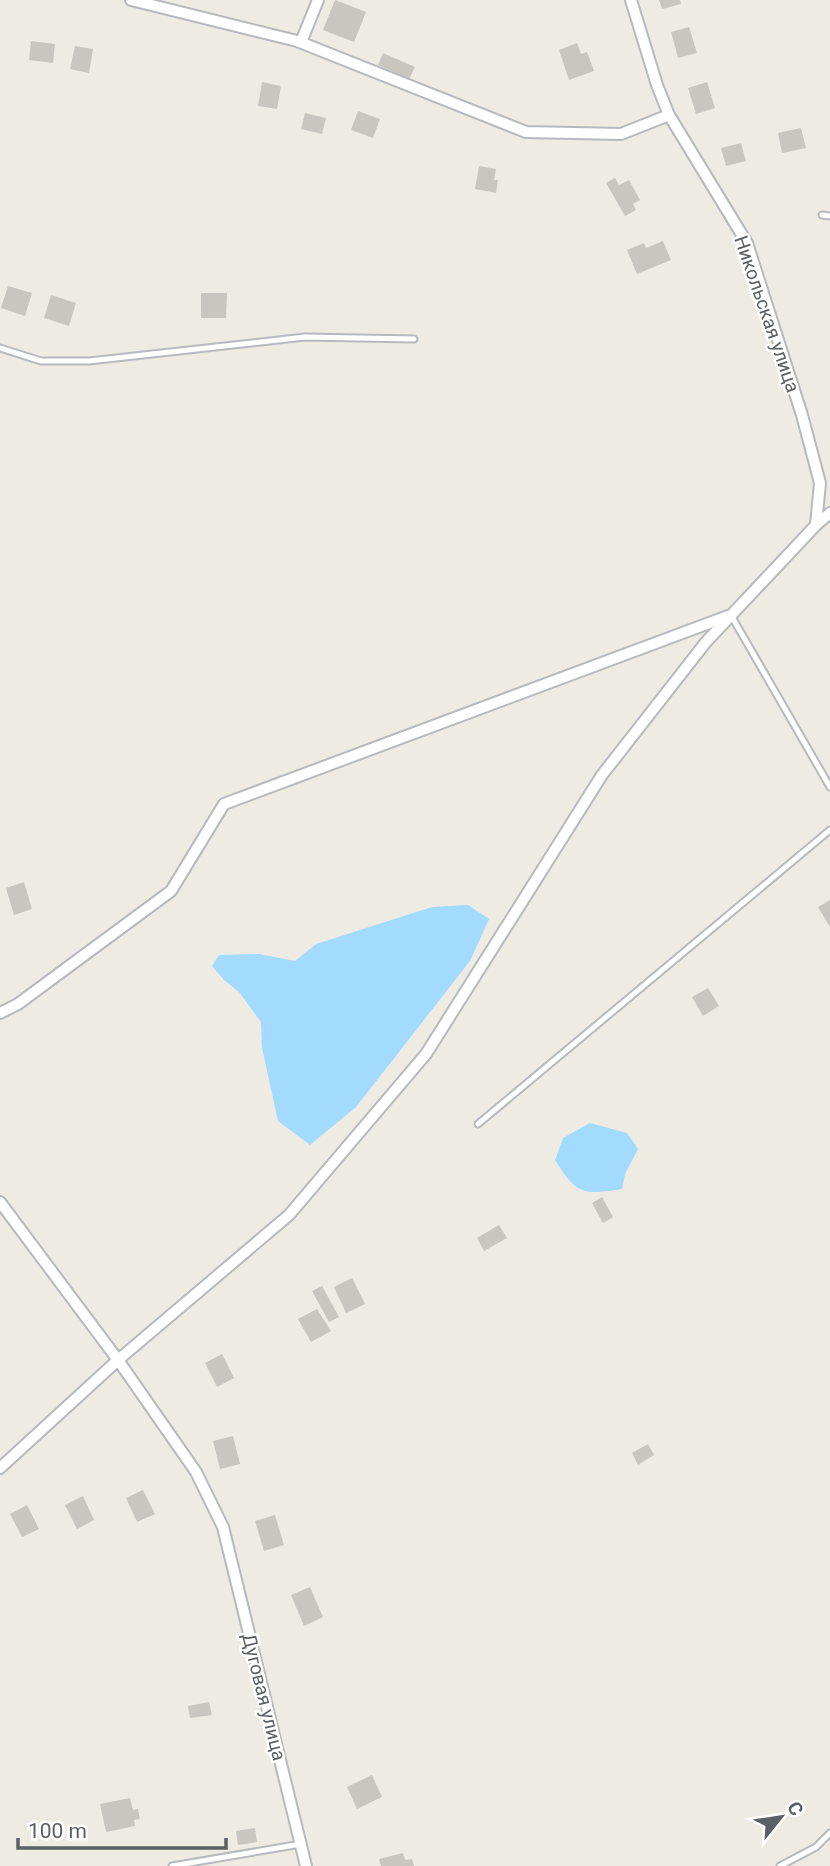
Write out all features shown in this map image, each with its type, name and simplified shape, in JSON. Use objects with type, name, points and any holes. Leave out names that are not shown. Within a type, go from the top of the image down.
[{"type":"street","points":[[131,0],[300,42],[526,132],[621,134],[669,115]]},
{"type":"street","points":[[300,42],[318,0]]},
{"type":"street","name":"Никольская улица","points":[[631,0],[669,115],[747,243],[802,415],[820,483],[816,525]]},
{"type":"street","points":[[0,1468],[118,1360],[289,1215],[426,1054],[602,775],[706,642],[830,513]]},
{"type":"street","points":[[0,1013],[19,1004],[171,891],[225,804],[731,615]]},
{"type":"street","name":"Дуговая улица","points":[[0,1202],[118,1360],[196,1472],[223,1527],[306,1866]]},
{"type":"lane","points":[[822,215],[830,216]]},
{"type":"lane","points":[[0,348],[41,361],[89,361],[305,337],[414,339]]},
{"type":"lane","points":[[731,615],[830,787]]},
{"type":"lane","points":[[478,1124],[830,830]]},
{"type":"lane","points":[[780,1866],[816,1847],[830,1833]]},
{"type":"lane","points":[[172,1866],[301,1844]]},
{"type":"water","points":[[468,905],[489,919],[470,961],[356,1107],[310,1145],[278,1121],[262,1048],[261,1022],[239,992],[212,966],[219,955],[259,954],[295,961],[316,944],[432,907]]},
{"type":"water","points":[[590,1123],[627,1133],[638,1149],[625,1174],[622,1189],[598,1192],[582,1190],[569,1180],[555,1160],[563,1138]]},
{"type":"building","points":[[335,0],[366,12],[354,42],[323,30]]},
{"type":"building","points":[[659,0],[680,0],[681,4],[662,9]]},
{"type":"building","points":[[689,27],[697,53],[678,58],[671,32]]},
{"type":"building","points":[[31,41],[55,44],[53,63],[29,60]]},
{"type":"building","points":[[577,43],[581,54],[587,52],[594,71],[569,80],[559,50]]},
{"type":"building","points":[[75,46],[93,49],[89,73],[70,69]]},
{"type":"building","points":[[383,53],[415,67],[409,79],[378,65]]},
{"type":"building","points":[[262,82],[281,86],[277,109],[258,106]]},
{"type":"building","points":[[707,82],[715,108],[696,114],[688,88]]},
{"type":"building","points":[[358,111],[380,119],[373,138],[351,130]]},
{"type":"building","points":[[305,113],[326,118],[322,134],[301,129]]},
{"type":"building","points":[[801,128],[806,148],[782,153],[778,133]]},
{"type":"building","points":[[741,143],[746,161],[726,166],[721,148]]},
{"type":"building","points":[[479,166],[496,169],[496,193],[475,189]]},
{"type":"building","points":[[615,178],[619,185],[629,180],[640,200],[633,204],[636,210],[625,216],[606,183]]},
{"type":"building","points":[[663,241],[671,260],[637,274],[627,250],[644,243],[646,248]]},
{"type":"building","points":[[8,286],[32,293],[25,316],[1,308]]},
{"type":"building","points":[[201,293],[227,293],[226,318],[201,318]]},
{"type":"building","points":[[51,295],[76,303],[69,326],[44,318]]},
{"type":"building","points":[[24,882],[32,909],[14,915],[6,888]]},
{"type":"building","points":[[830,900],[830,927],[818,907]]},
{"type":"building","points":[[708,988],[719,1006],[703,1016],[692,997]]},
{"type":"building","points":[[602,1197],[613,1217],[603,1223],[592,1203]]},
{"type":"building","points":[[499,1225],[507,1238],[484,1251],[477,1238]]},
{"type":"building","points":[[352,1278],[365,1304],[346,1313],[334,1287]]},
{"type":"building","points":[[322,1286],[339,1317],[329,1322],[312,1291]]},
{"type":"building","points":[[317,1309],[331,1331],[311,1342],[298,1319]]},
{"type":"building","points":[[222,1354],[234,1378],[217,1387],[205,1363]]},
{"type":"building","points":[[233,1436],[240,1464],[220,1469],[213,1441]]},
{"type":"building","points":[[648,1444],[654,1455],[638,1465],[632,1453]]},
{"type":"building","points":[[143,1490],[155,1514],[137,1522],[126,1498]]},
{"type":"building","points":[[83,1496],[94,1520],[77,1529],[65,1505]]},
{"type":"building","points":[[27,1505],[39,1529],[22,1537],[10,1514]]},
{"type":"building","points":[[275,1515],[284,1545],[264,1551],[255,1521]]},
{"type":"building","points":[[310,1587],[323,1617],[304,1626],[291,1595]]},
{"type":"building","points":[[209,1702],[212,1715],[190,1718],[188,1706]]},
{"type":"building","points":[[372,1775],[382,1797],[357,1809],[347,1787]]},
{"type":"building","points":[[130,1798],[133,1810],[138,1809],[140,1819],[134,1820],[135,1826],[106,1832],[100,1804]]},
{"type":"building","points":[[255,1828],[257,1842],[238,1845],[236,1831]]},
{"type":"building","points":[[403,1853],[405,1860],[412,1859],[414,1866],[381,1866],[379,1859]]}]
